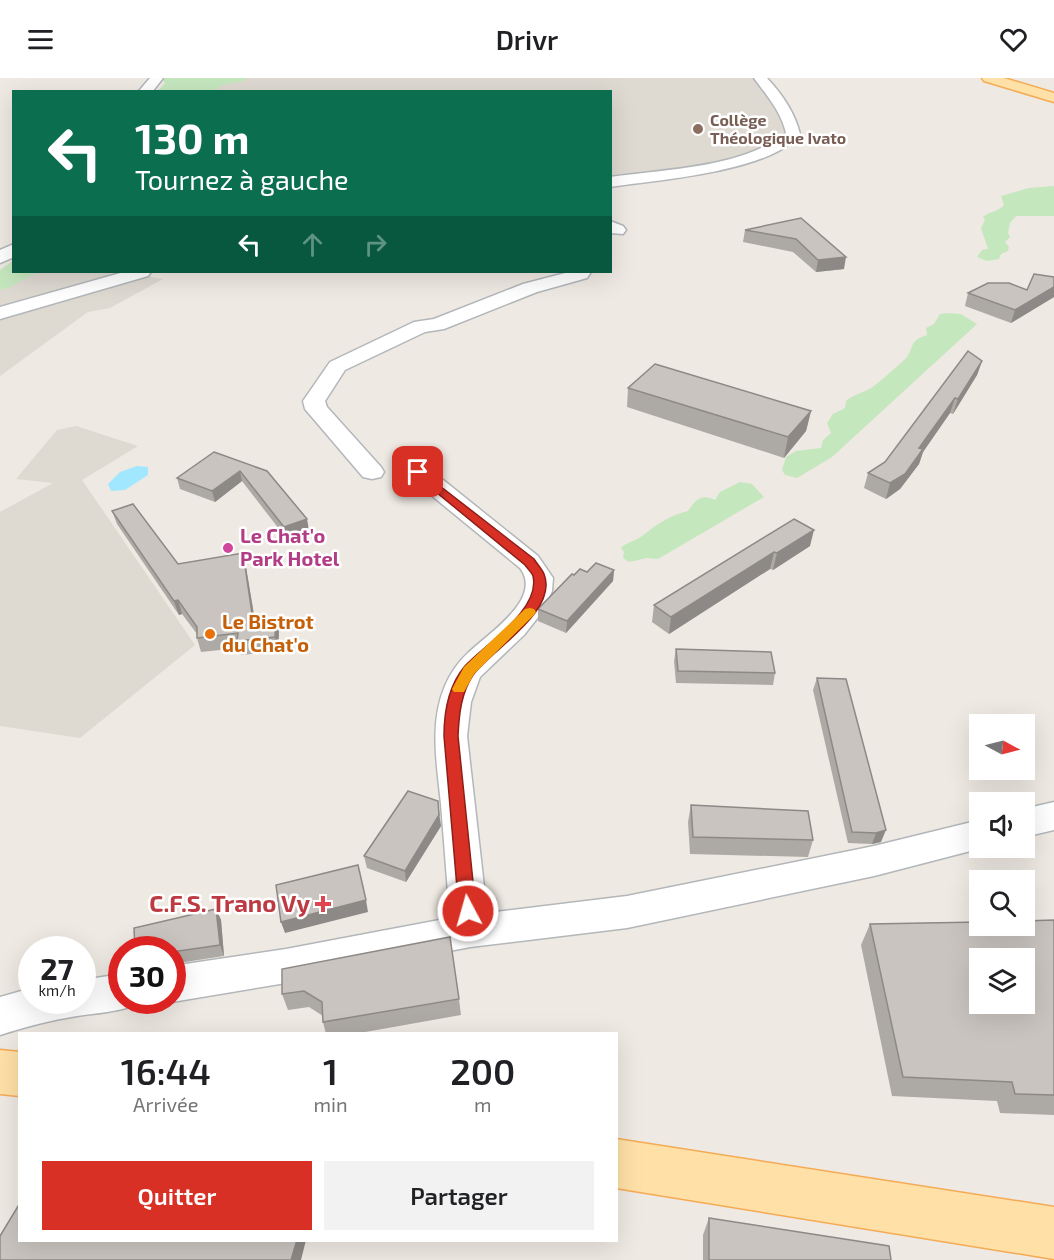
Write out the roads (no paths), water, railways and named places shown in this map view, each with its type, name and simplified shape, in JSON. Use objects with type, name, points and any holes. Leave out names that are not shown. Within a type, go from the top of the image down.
[{"type":"main road","points":[[989,78],[1054,98]]},
{"type":"main road","points":[[0,1072],[18,1074]]},
{"type":"main road","points":[[618,1163],[1054,1233]]},
{"type":"street","points":[[146,90],[157,78]]},
{"type":"street","points":[[612,182],[750,158],[782,145],[793,134],[791,123],[768,86],[760,78]]},
{"type":"street","points":[[0,313],[139,273]]},
{"type":"street","points":[[372,472],[316,409],[314,401],[338,366],[421,326],[437,325],[530,288],[582,273]]},
{"type":"street","points":[[418,472],[529,562],[539,575],[539,594],[532,610],[469,670],[459,687],[452,714],[451,736],[470,931]]},
{"type":"street","points":[[1035,820],[1054,816]]},
{"type":"street","points":[[186,982],[286,966],[470,931],[627,912],[874,861],[969,837]]},
{"type":"street","points":[[0,1016],[18,1011]]},
{"type":"water","points":[[137,466],[148,467],[148,475],[125,490],[111,491],[108,484],[120,472]]},
{"type":"place","name":"Collège Théologique Ivato","points":[[698,129]]},
{"type":"place","name":"Le Chat'o Park Hotel","points":[[228,548]]},
{"type":"place","name":"Le Bistrot du Chat'o","points":[[210,634]]},
{"type":"place","name":"C.F.S. Trano Vy","points":[[323,904]]}]
